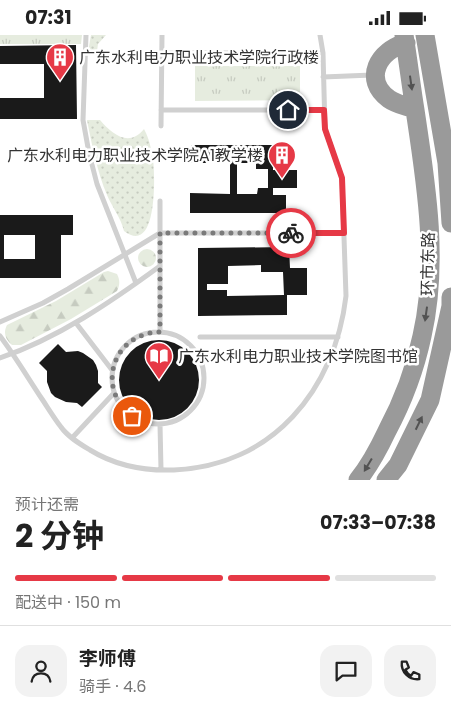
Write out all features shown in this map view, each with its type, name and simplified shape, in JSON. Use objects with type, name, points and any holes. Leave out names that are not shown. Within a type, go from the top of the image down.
[{"type":"highway","name":"环市东路","points":[[425,35],[447,163],[451,223]]},
{"type":"highway","name":"环市东路","points":[[358,480],[378,448],[401,402],[414,366],[425,319],[428,290],[429,235],[424,169],[405,39]]},
{"type":"highway","points":[[405,39],[381,58],[376,75],[379,88],[389,99],[414,109]]},
{"type":"highway","name":"环市东路","points":[[386,480],[398,465],[430,400],[451,306],[451,297]]},
{"type":"lane","points":[[86,35],[84,120],[86,136],[97,184],[136,283]]},
{"type":"lane","points":[[161,126],[162,35]]},
{"type":"lane","points":[[0,336],[61,428],[72,438],[113,462],[138,469],[195,468],[221,462],[251,450],[287,422],[309,396],[325,368],[338,337],[346,296],[342,178],[325,129],[323,53],[320,35]]},
{"type":"lane","points":[[162,53],[323,53]]},
{"type":"lane","points":[[323,77],[376,75]]},
{"type":"lane","points":[[161,110],[324,110]]},
{"type":"lane","points":[[160,201],[160,332]]},
{"type":"lane","points":[[0,322],[43,303],[160,233],[344,233]]},
{"type":"lane","points":[[0,358],[13,354],[76,323],[160,266]]},
{"type":"lane","points":[[76,323],[112,370]]},
{"type":"lane","points":[[160,332],[176,335],[190,345],[200,358],[204,375],[203,391],[191,411],[177,420],[160,424],[148,423],[132,416],[123,409],[114,393],[112,370],[119,353],[131,341],[142,335],[160,332]]},
{"type":"lane","points":[[200,337],[338,337]]},
{"type":"lane","points":[[72,438],[114,393]]},
{"type":"lane","points":[[160,424],[161,470]]},
{"type":"green space","points":[[0,35],[82,35],[81,44],[0,44]]},
{"type":"green space","points":[[91,35],[106,35],[98,44],[97,51],[88,52]]},
{"type":"green space","points":[[195,66],[300,66],[300,100],[195,101]]},
{"type":"green space","points":[[87,120],[100,120],[121,137],[132,138],[144,129],[146,132],[153,159],[154,195],[149,224],[143,233],[135,236],[124,231],[100,177]]},
{"type":"green space","points":[[143,249],[151,249],[156,254],[154,265],[143,267],[138,262],[138,254]]},
{"type":"green space","points":[[108,271],[117,274],[119,278],[117,291],[71,319],[21,345],[12,345],[5,336],[7,325],[56,301]]},
{"type":"building","name":"广东水利电力职业技术学院行政楼","points":[[76,45],[77,119],[0,119],[0,98],[44,98],[44,64],[0,64],[0,46]]},
{"type":"building","name":"广东水利电力职业技术学院A1教学楼","points":[[191,145],[286,145],[286,162],[273,162],[273,170],[297,170],[297,188],[273,188],[273,195],[286,195],[286,213],[190,213],[190,193],[230,194],[230,163],[191,163]],"holes":[[[237,163],[256,163],[256,169],[268,169],[268,188],[258,188],[257,194],[237,194]]]},
{"type":"building","points":[[0,215],[73,215],[73,235],[61,235],[61,278],[0,278]],"holes":[[[4,235],[35,235],[35,259],[4,259]]]},
{"type":"building","points":[[289,247],[290,268],[307,268],[307,295],[287,295],[287,315],[198,316],[198,248]],"holes":[[[261,265],[261,272],[283,272],[284,295],[227,296],[227,290],[207,290],[207,284],[228,284],[228,266]]]},
{"type":"building","name":"广东水利电力职业技术学院图书馆","points":[[151,340],[167,340],[188,351],[199,372],[199,388],[188,409],[167,420],[151,420],[137,414],[125,402],[119,388],[119,372],[125,358],[137,346]]},
{"type":"building","points":[[58,344],[66,352],[78,351],[83,353],[93,360],[96,365],[98,383],[102,387],[82,407],[77,403],[66,402],[51,393],[47,382],[47,371],[39,363]]},
{"type":"way so far","points":[[132,416],[123,409],[116,399],[112,382],[112,370],[119,353],[127,344],[142,335],[160,332],[160,233],[291,233]]},
{"type":"place","name":"广东水利电力职业技术学院行政楼","points":[[60,81]]},
{"type":"place","name":"广东水利电力职业技术学院A1教学楼","points":[[282,179]]},
{"type":"place","name":"广东水利电力职业技术学院图书馆","points":[[159,380]]},
{"type":"route","points":[[288,110],[324,110],[325,129],[342,178],[344,233],[291,233]]}]
